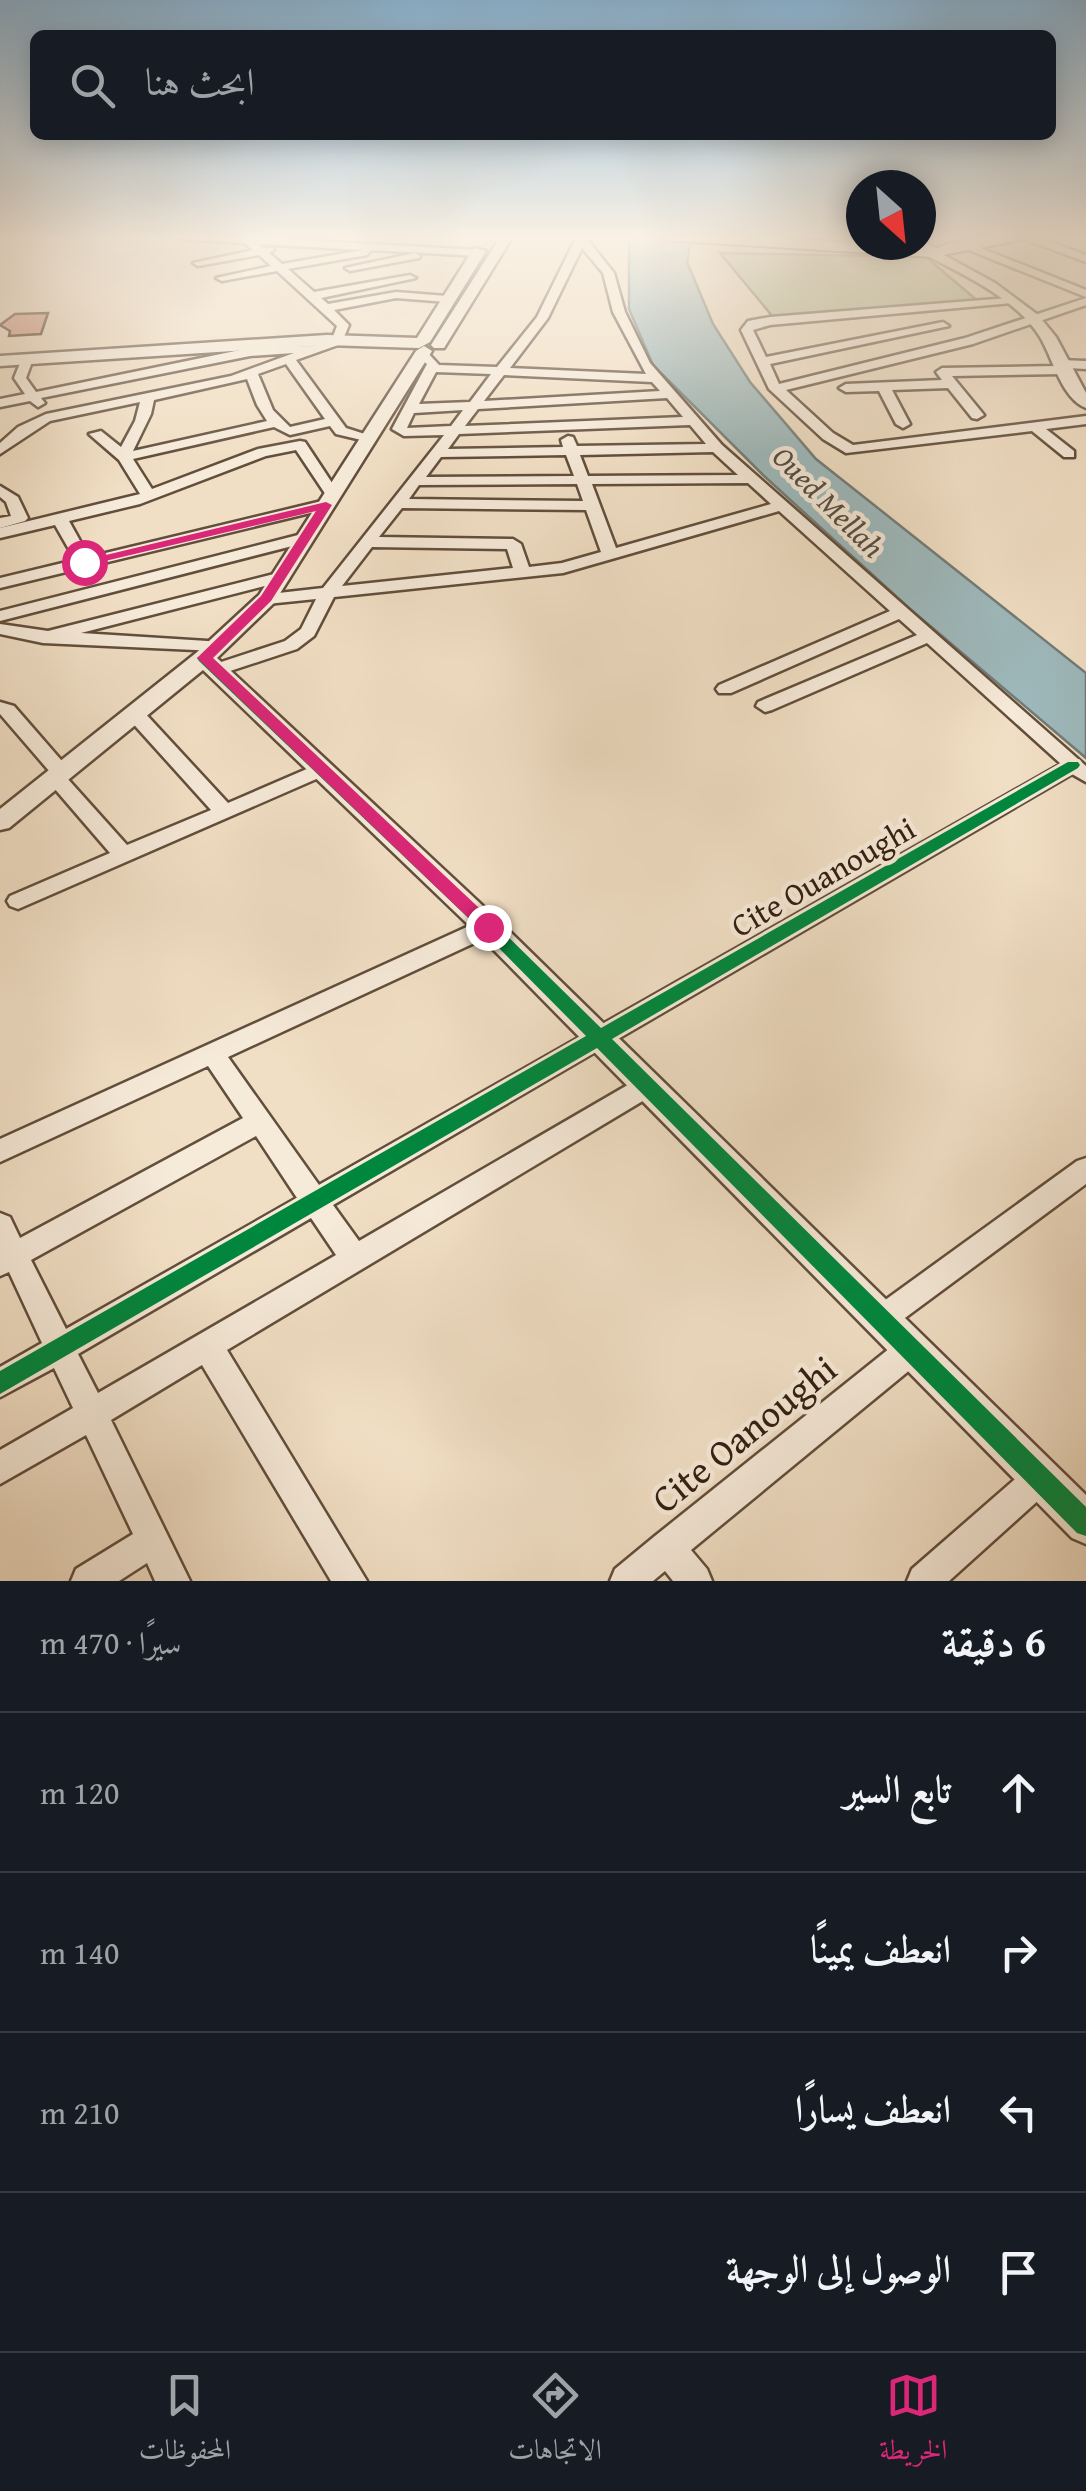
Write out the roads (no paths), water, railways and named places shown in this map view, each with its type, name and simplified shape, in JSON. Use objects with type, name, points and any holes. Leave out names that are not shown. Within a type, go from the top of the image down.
[{"type":"street","points":[[0,450],[23,430],[46,418],[147,399],[290,361],[327,343],[342,325],[328,310]]},
{"type":"street","points":[[442,310],[425,350],[410,409],[400,431],[694,421]]},
{"type":"street","points":[[0,822],[134,714],[213,658],[282,577],[454,310]]},
{"type":"street","points":[[0,629],[43,638],[213,658],[292,644],[308,632],[327,594],[546,310]]},
{"type":"street","points":[[618,310],[644,364],[749,479],[1080,770]]},
{"type":"street","points":[[973,340],[908,310],[748,326],[774,385],[828,436],[851,450],[1086,420]]},
{"type":"street","points":[[1020,310],[1033,319],[1086,404]]},
{"type":"street","points":[[774,385],[973,340],[1062,310]]},
{"type":"street","points":[[798,319],[814,328]]},
{"type":"street","points":[[762,362],[943,326]]},
{"type":"street","points":[[830,336],[846,345]]},
{"type":"street","points":[[0,403],[250,352],[327,343]]},
{"type":"street","points":[[0,360],[327,343],[381,344],[425,350],[499,372],[655,378]]},
{"type":"street","points":[[26,359],[20,378],[46,418]]},
{"type":"street","points":[[290,361],[346,434],[369,440]]},
{"type":"street","points":[[977,415],[942,372],[1086,365]]},
{"type":"street","points":[[252,374],[262,405],[275,423],[295,438],[329,500]]},
{"type":"street","points":[[846,388],[952,384]]},
{"type":"street","points":[[884,387],[903,424]]},
{"type":"street","points":[[410,409],[669,394]]},
{"type":"street","points":[[124,456],[132,434],[146,416],[147,399]]},
{"type":"street","points":[[555,400],[610,554]]},
{"type":"street","points":[[0,522],[60,518],[149,496],[334,421]]},
{"type":"street","points":[[124,456],[275,423]]},
{"type":"street","points":[[1035,427],[1069,454]]},
{"type":"street","points":[[96,434],[124,456],[149,496]]},
{"type":"street","points":[[436,453],[718,448]]},
{"type":"street","points":[[414,481],[749,479]]},
{"type":"street","points":[[1,491],[13,500],[21,523]]},
{"type":"street","points":[[0,583],[329,500]]},
{"type":"street","points":[[396,503],[592,506]]},
{"type":"street","points":[[266,598],[523,574],[780,506]]},
{"type":"street","points":[[60,518],[84,562]]},
{"type":"street","points":[[0,533],[21,523]]},
{"type":"street","points":[[0,616],[306,538]]},
{"type":"street","points":[[367,542],[513,544],[523,574]]},
{"type":"street","points":[[43,638],[282,577]]},
{"type":"street","points":[[725,689],[900,613]]},
{"type":"street","points":[[766,706],[927,637]]},
{"type":"street","points":[[213,658],[1086,1524]]},
{"type":"street","points":[[0,708],[8,710],[124,855]]},
{"type":"street","points":[[134,714],[225,812]]},
{"type":"street","points":[[18,901],[323,770]]},
{"type":"street","name":"Cite Ouanoughi","points":[[0,1383],[599,1038],[1080,770]]},
{"type":"street","points":[[0,1151],[488,927]]},
{"type":"street","points":[[212,1053],[354,1259]]},
{"type":"street","points":[[0,1468],[648,1086]]},
{"type":"street","points":[[7,1259],[259,1122]]},
{"type":"street","points":[[880,1320],[1086,1169]]},
{"type":"street","points":[[0,1225],[7,1259],[59,1349],[173,1581]]},
{"type":"street","points":[[207,1345],[350,1581]]},
{"type":"street","name":"Cite Oanoughi","points":[[627,1581],[910,1350]]},
{"type":"street","points":[[924,1581],[1040,1478]]},
{"type":"street","points":[[88,1581],[153,1540]]},
{"type":"street","points":[[667,1548],[695,1581]]},
{"type":"water","name":"Oued Mellah","points":[[629,310],[707,310],[750,382],[816,459],[1086,673],[1086,758],[909,608],[763,475],[653,365]]}]
